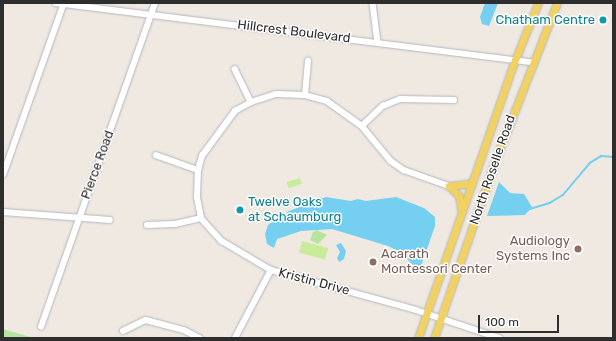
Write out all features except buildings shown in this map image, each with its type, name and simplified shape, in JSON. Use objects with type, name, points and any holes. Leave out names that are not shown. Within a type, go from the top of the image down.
[{"type":"main road","name":"North Roselle Road","points":[[418,338],[515,60],[538,3]]},
{"type":"main road","name":"North Roselle Road","points":[[434,338],[532,62],[557,3]]},
{"type":"main road","points":[[449,186],[472,183]]},
{"type":"main road","points":[[449,186],[459,196],[462,212]]},
{"type":"street","name":"Hillcrest Boulevard","points":[[56,3],[532,62]]},
{"type":"street","points":[[3,176],[63,3]]},
{"type":"street","name":"Pierce Road","points":[[41,327],[155,3]]},
{"type":"street","points":[[373,3],[378,43]]},
{"type":"street","points":[[305,95],[308,61]]},
{"type":"street","points":[[235,69],[251,102]]},
{"type":"street","points":[[147,225],[176,224],[201,218],[197,197],[198,170],[202,156],[236,111],[251,102],[276,94],[305,95],[327,102],[362,126],[391,161],[404,170],[449,186]]},
{"type":"street","points":[[362,126],[383,106],[400,99],[454,100]]},
{"type":"street","points":[[156,155],[198,170]]},
{"type":"street","points":[[3,212],[110,220]]},
{"type":"street","name":"Kristin Drive","points":[[201,218],[222,241],[270,270],[427,313],[499,338]]},
{"type":"street","points":[[235,338],[270,270]]},
{"type":"street","points":[[123,330],[146,320],[184,330],[200,338]]},
{"type":"green space","points":[[300,178],[302,184],[289,188],[287,182]]},
{"type":"green space","points":[[317,230],[327,235],[318,244],[310,240],[313,232]]},
{"type":"green space","points":[[302,241],[328,248],[325,260],[299,253]]},
{"type":"green space","points":[[3,329],[34,338],[3,338]]},
{"type":"water","points":[[485,3],[498,3],[489,26],[482,24],[480,17]]},
{"type":"water","points":[[499,182],[510,193],[524,194],[532,207],[525,215],[487,216]]},
{"type":"water","points":[[326,197],[351,201],[358,199],[366,201],[396,197],[424,208],[435,217],[435,226],[421,266],[415,267],[400,252],[388,246],[332,229],[301,231],[277,239],[274,248],[267,244],[265,234],[268,225],[289,211]]},
{"type":"water","points":[[341,243],[346,251],[344,259],[339,262],[337,258],[340,252],[336,245]]},
{"type":"waterway","points":[[530,209],[550,203],[563,195],[590,163],[601,156],[613,157]]},
{"type":"place","name":"Chatham Centre","points":[[603,20]]},
{"type":"place","name":"Twelve Oaks at Schaumburg","points":[[240,210]]},
{"type":"place","name":"Audiology Systems Inc","points":[[578,249]]},
{"type":"place","name":"Acarath Montessori Center","points":[[373,262]]}]
